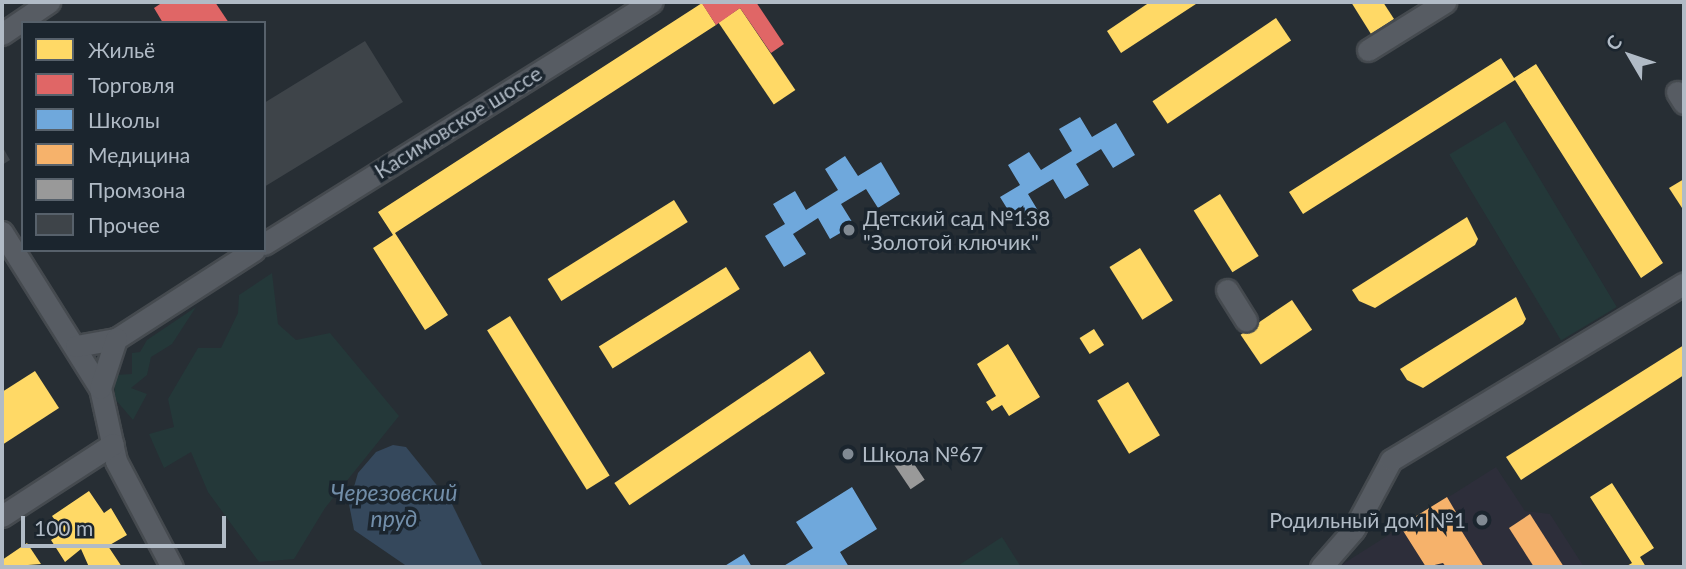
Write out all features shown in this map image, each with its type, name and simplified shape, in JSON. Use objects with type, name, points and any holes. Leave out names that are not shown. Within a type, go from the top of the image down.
[{"type":"street","points":[[21,21],[49,2]]},
{"type":"street","name":"Касимовское шоссе","points":[[266,243],[652,2]]},
{"type":"street","points":[[1368,50],[1445,2]]},
{"type":"street","points":[[2,34],[21,21]]},
{"type":"street","points":[[2,232],[100,388],[116,461],[172,567]]},
{"type":"street","points":[[76,346],[116,339],[251,252]]},
{"type":"street","points":[[1321,567],[1354,529],[1391,460],[1684,283]]},
{"type":"street","points":[[1227,290],[1246,320]]},
{"type":"street","points":[[100,388],[116,339]]},
{"type":"street","points":[[2,516],[113,444]]},
{"type":"shaded area","name":"Родильный дом №1","points":[[1496,467],[1525,511],[1550,514],[1584,567],[1338,567]]},
{"type":"green space","points":[[1505,121],[1617,307],[1561,340],[1449,154]]},
{"type":"green space","points":[[272,273],[278,324],[296,340],[330,333],[399,416],[325,508],[294,559],[259,562],[208,492],[191,452],[164,468],[149,434],[174,427],[168,399],[198,348],[221,348],[238,313],[239,295]]},
{"type":"green space","points":[[196,307],[172,344],[151,357],[147,375],[131,388],[147,394],[133,420],[115,399],[114,375],[132,374],[132,353],[140,352],[147,340]]},
{"type":"green space","points":[[1002,537],[1021,567],[956,567]]},
{"type":"water","name":"Черезовский пруд","points":[[393,445],[406,447],[452,504],[483,567],[408,567],[354,530],[349,504],[358,473],[376,452]]},
{"type":"building: Жильё","points":[[1150,2],[1199,2],[1121,53],[1107,31]]},
{"type":"building: Жильё","points":[[1351,2],[1383,2],[1394,19],[1371,34]]},
{"type":"building: Жильё","points":[[702,3],[716,25],[395,233],[448,315],[425,330],[373,248],[393,235],[378,212]]},
{"type":"building: Жильё","points":[[740,8],[795,90],[774,105],[718,23]]},
{"type":"building: Жильё","points":[[1276,18],[1291,40],[1168,124],[1152,101]]},
{"type":"building: Жильё","points":[[1501,58],[1514,78],[1536,64],[1663,263],[1641,278],[1515,80],[1303,214],[1289,192]]},
{"type":"building: Жильё","points":[[1684,179],[1684,211],[1669,188]]},
{"type":"building: Жильё","points":[[1220,194],[1259,256],[1232,272],[1194,210]]},
{"type":"building: Жильё","points":[[674,200],[688,222],[561,301],[548,279]]},
{"type":"building: Жильё","points":[[1467,217],[1478,239],[1475,245],[1375,308],[1359,301],[1352,290]]},
{"type":"building: Жильё","points":[[1140,248],[1173,301],[1142,320],[1109,267]]},
{"type":"building: Жильё","points":[[726,267],[740,289],[613,369],[599,346]]},
{"type":"building: Жильё","points":[[1516,297],[1526,319],[1523,324],[1423,388],[1407,380],[1400,369]]},
{"type":"building: Жильё","points":[[1292,300],[1312,330],[1261,365],[1241,335]]},
{"type":"building: Жильё","points":[[510,316],[610,475],[587,490],[487,330]]},
{"type":"building: Жильё","points":[[1094,329],[1104,345],[1090,354],[1080,338]]},
{"type":"building: Жильё","points":[[1008,344],[1040,397],[1009,416],[1002,405],[992,411],[986,402],[996,396],[977,364]]},
{"type":"building: Жильё","points":[[1684,345],[1684,375],[1521,480],[1506,457]]},
{"type":"building: Жильё","points":[[810,351],[825,373],[629,505],[614,483]]},
{"type":"building: Жильё","points":[[35,371],[59,408],[2,445],[2,392]]},
{"type":"building: Жильё","points":[[1128,382],[1160,435],[1129,454],[1097,401]]},
{"type":"building: Жильё","points":[[1612,483],[1654,548],[1640,557],[1646,567],[1625,567],[1632,563],[1590,497]]},
{"type":"building: Жильё","points":[[89,491],[104,513],[111,508],[127,535],[108,546],[122,567],[89,567],[81,549],[65,562],[51,540],[63,532],[52,516]]},
{"type":"building: Жильё","points":[[27,543],[41,564],[2,567],[2,560]]},
{"type":"building: Торговля","points":[[163,2],[215,2],[228,21],[162,21],[154,8]]},
{"type":"building: Торговля","points":[[701,2],[756,2],[784,44],[771,53],[740,8],[716,25]]},
{"type":"building: Школы","points":[[1080,117],[1092,137],[1116,123],[1135,155],[1113,168],[1101,149],[1076,164],[1089,185],[1065,199],[1053,179],[1028,194],[1040,214],[1019,228],[1000,197],[1020,185],[1008,165],[1029,152],[1041,170],[1072,151],[1059,129]]},
{"type":"building: Школы","points":[[845,156],[858,176],[881,162],[900,194],[878,208],[866,189],[841,204],[854,225],[830,239],[818,218],[793,234],[806,254],[784,267],[765,236],[785,224],[773,204],[795,191],[806,210],[838,190],[825,169]]},
{"type":"building: Школы","points":[[852,487],[877,529],[840,552],[849,567],[782,567],[813,548],[796,522]]},
{"type":"building: Школы","points":[[744,554],[752,567],[723,567]]},
{"type":"building: Медицина","name":"Родильный дом №1","points":[[1447,497],[1460,519],[1456,522],[1484,567],[1446,567],[1443,563],[1426,567],[1400,526]]},
{"type":"building: Медицина","points":[[1530,514],[1564,567],[1534,567],[1509,528]]},
{"type":"building: Промзона","points":[[904,449],[925,480],[911,489],[890,459]]},
{"type":"building: Прочее","points":[[365,41],[403,102],[266,186],[266,102]]},
{"type":"building: Прочее","points":[[2,146],[10,160],[2,165]]},
{"type":"place","name":"Детский сад №138 \"Золотой ключик\"","points":[[849,230]]},
{"type":"place","name":"Школа №67","points":[[848,454]]},
{"type":"place","name":"Родильный дом №1","points":[[1482,520]]}]
